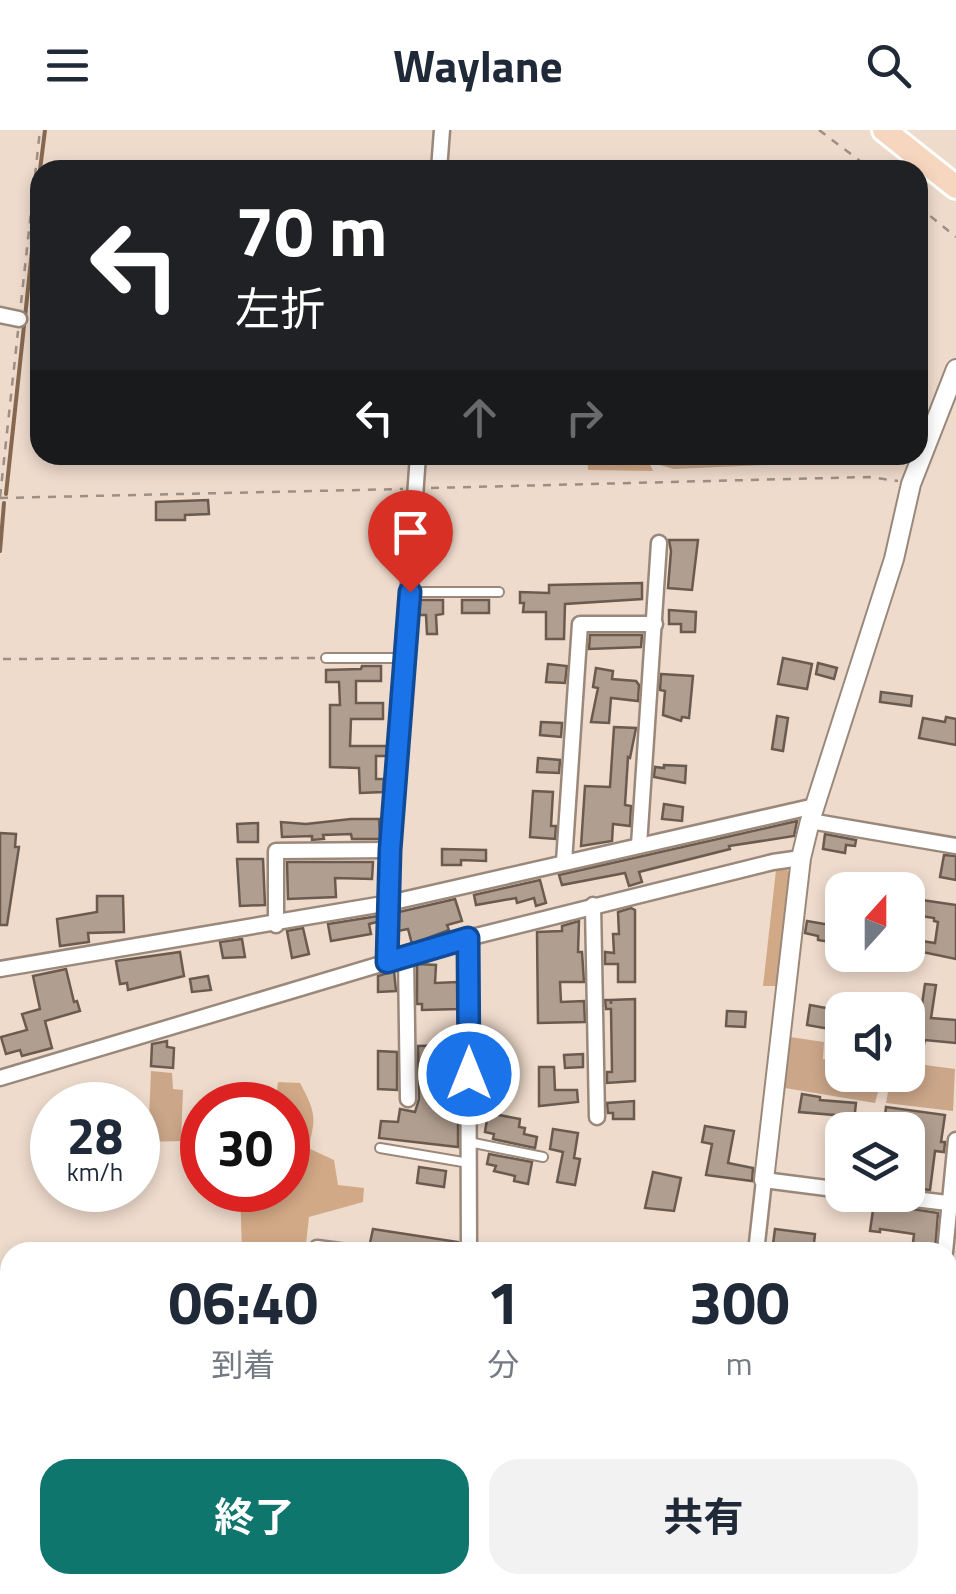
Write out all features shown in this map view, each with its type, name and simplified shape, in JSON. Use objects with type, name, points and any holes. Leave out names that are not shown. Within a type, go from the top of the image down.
[{"type":"highway","points":[[884,130],[922,160]]},
{"type":"highway","points":[[928,165],[956,187]]},
{"type":"street","points":[[440,160],[442,130]]},
{"type":"street","points":[[0,315],[19,319]]},
{"type":"street","points":[[928,441],[956,369]]},
{"type":"street","points":[[387,962],[390,850],[417,465]]},
{"type":"street","points":[[757,1242],[802,858],[812,813],[878,611],[918,465]]},
{"type":"street","points":[[640,845],[659,543]]},
{"type":"street","points":[[564,862],[580,624],[654,624]]},
{"type":"street","points":[[0,969],[276,925],[640,845],[812,813],[956,846]]},
{"type":"street","points":[[276,925],[276,852],[390,850]]},
{"type":"street","points":[[0,1078],[468,938],[802,858]]},
{"type":"street","points":[[593,905],[596,1117]]},
{"type":"street","points":[[468,938],[469,1242]]},
{"type":"street","points":[[406,957],[408,1099]]},
{"type":"street","points":[[947,1242],[956,1140]]},
{"type":"street","points":[[764,1180],[825,1188]]},
{"type":"street","points":[[925,1200],[953,1204]]},
{"type":"lane","points":[[410,592],[500,592]]},
{"type":"lane","points":[[326,658],[405,658]]},
{"type":"lane","points":[[469,1142],[544,1157]]},
{"type":"lane","points":[[380,1148],[469,1163]]},
{"type":"path","points":[[37,160],[40,130]]},
{"type":"path","points":[[819,130],[859,160]]},
{"type":"path","points":[[928,214],[956,237]]},
{"type":"path","points":[[30,220],[0,498],[869,477],[911,484]]},
{"type":"path","points":[[3,659],[326,658]]},
{"type":"shaded area","points":[[588,465],[650,465],[653,471],[588,470]]},
{"type":"shaded area","points":[[660,465],[767,465],[674,469]]},
{"type":"shaded area","points":[[786,868],[792,877],[780,986],[763,986],[776,870]]},
{"type":"shaded area","points":[[790,1037],[824,1042],[825,1092],[878,1092],[875,1103],[785,1088]]},
{"type":"shaded area","points":[[925,1065],[955,1069],[953,1111],[886,1103],[888,1092],[925,1092]]},
{"type":"shaded area","points":[[151,1071],[172,1073],[173,1089],[180,1090],[180,1141],[160,1142],[160,1082],[151,1082]]},
{"type":"shaded area","points":[[310,1104],[313,1114],[310,1140]]},
{"type":"shaded area","points":[[310,1149],[334,1160],[338,1185],[364,1188],[363,1202],[309,1217],[306,1242],[242,1242],[241,1212],[310,1212]]},
{"type":"building","points":[[208,500],[209,514],[185,515],[185,520],[156,520],[156,502]]},
{"type":"building","points":[[669,540],[698,540],[692,590],[668,588]]},
{"type":"building","points":[[642,583],[642,599],[565,604],[564,639],[546,639],[546,612],[523,612],[524,603],[520,603],[520,592],[549,593],[549,585]]},
{"type":"building","points":[[418,600],[443,600],[443,614],[436,615],[437,634],[427,634],[426,615],[417,615]]},
{"type":"building","points":[[462,600],[489,600],[489,613],[462,613]]},
{"type":"building","points":[[669,610],[696,612],[695,632],[681,632],[681,624],[669,624]]},
{"type":"building","points":[[590,635],[642,635],[641,647],[589,649]]},
{"type":"building","points":[[783,658],[812,664],[807,689],[778,684]]},
{"type":"building","points":[[818,663],[837,668],[834,679],[816,674]]},
{"type":"building","points":[[548,664],[567,666],[565,683],[546,682]]},
{"type":"building","points":[[381,666],[381,681],[356,681],[356,703],[383,703],[383,719],[351,719],[350,746],[387,746],[386,756],[376,756],[376,779],[384,779],[383,792],[360,793],[359,768],[330,767],[330,705],[340,705],[339,682],[326,682],[326,670]]},
{"type":"building","points":[[596,668],[613,671],[612,679],[636,681],[639,685],[638,701],[611,698],[609,723],[591,722],[598,688],[593,687]]},
{"type":"building","points":[[661,674],[693,676],[689,718],[682,717],[681,721],[663,715],[665,691],[660,690]]},
{"type":"building","points":[[881,692],[912,696],[911,706],[880,702]]},
{"type":"building","points":[[777,716],[788,718],[783,751],[772,749]]},
{"type":"building","points":[[946,717],[956,719],[956,745],[919,738],[923,718],[945,722]]},
{"type":"building","points":[[541,722],[562,723],[561,737],[540,735]]},
{"type":"building","points":[[614,727],[636,728],[628,757],[625,805],[631,806],[630,826],[613,824],[612,841],[581,846],[585,786],[610,787]]},
{"type":"building","points":[[538,758],[560,760],[559,773],[537,772]]},
{"type":"building","points":[[686,766],[685,783],[654,777],[655,767]]},
{"type":"building","points":[[533,791],[553,792],[551,826],[556,826],[555,839],[530,837]]},
{"type":"building","points":[[664,804],[683,807],[682,821],[662,819]]},
{"type":"building","points":[[379,819],[380,839],[352,839],[351,834],[323,835],[324,839],[312,840],[312,836],[282,837],[281,822],[306,824]]},
{"type":"building","points":[[797,821],[794,836],[729,846],[730,849],[639,872],[642,882],[629,886],[625,873],[562,885],[559,875]]},
{"type":"building","points":[[258,823],[258,842],[238,842],[237,824]]},
{"type":"building","points":[[0,833],[16,834],[15,847],[19,847],[7,925],[0,925]]},
{"type":"building","points":[[825,834],[856,840],[855,846],[846,845],[845,853],[823,849]]},
{"type":"building","points":[[442,849],[486,850],[486,861],[461,860],[461,865],[442,865]]},
{"type":"building","points":[[944,855],[956,856],[956,880],[940,877]]},
{"type":"building","points":[[237,859],[263,859],[265,905],[240,906]]},
{"type":"building","points":[[287,862],[373,862],[372,879],[335,878],[336,897],[288,899]]},
{"type":"building","points":[[540,880],[546,903],[536,906],[534,898],[517,903],[516,898],[476,905],[474,895]]},
{"type":"building","points":[[97,896],[123,896],[124,932],[88,933],[89,942],[60,946],[57,919],[97,912]]},
{"type":"building","points":[[455,899],[462,921],[447,925],[449,930],[412,944],[408,929],[398,931],[399,912]]},
{"type":"building","points":[[925,900],[956,905],[956,959],[925,953],[925,942],[935,943],[938,922],[925,917]]},
{"type":"building","points":[[635,910],[635,982],[618,982],[618,964],[605,964],[605,952],[614,953],[613,934],[619,934],[618,912]]},
{"type":"building","points":[[378,916],[377,922],[369,924],[371,934],[331,941],[328,924]]},
{"type":"building","points":[[579,921],[578,952],[582,952],[584,982],[560,982],[561,1002],[584,1001],[585,1022],[538,1023],[537,932],[562,931],[562,926]]},
{"type":"building","points":[[807,921],[825,924],[825,941],[805,933]]},
{"type":"building","points":[[303,928],[309,954],[292,958],[287,931]]},
{"type":"building","points":[[242,939],[245,957],[223,958],[220,942]]},
{"type":"building","points":[[180,952],[184,976],[128,990],[127,983],[120,984],[116,961]]},
{"type":"building","points":[[417,964],[436,965],[435,983],[458,982],[458,1009],[422,1010],[422,1004],[417,1004]]},
{"type":"building","points":[[66,969],[80,1011],[45,1021],[52,1048],[22,1056],[20,1050],[6,1054],[1,1037],[27,1030],[22,1014],[40,1009],[33,976]]},
{"type":"building","points":[[394,971],[396,991],[378,992],[378,976]]},
{"type":"building","points":[[208,976],[211,990],[192,992],[190,979]]},
{"type":"building","points":[[925,984],[936,985],[931,1018],[956,1020],[956,1043],[925,1040]]},
{"type":"building","points":[[635,999],[635,1081],[607,1083],[607,1072],[612,1072],[611,1009],[606,1009],[605,1000]]},
{"type":"building","points":[[810,1005],[825,1008],[825,1028],[807,1025]]},
{"type":"building","points":[[727,1011],[746,1012],[745,1027],[726,1026]]},
{"type":"building","points":[[167,1041],[167,1047],[174,1048],[173,1068],[151,1066],[152,1044]]},
{"type":"building","points":[[458,1045],[458,1060],[436,1061],[436,1106],[458,1108],[458,1147],[379,1138],[381,1121],[398,1122],[400,1109],[415,1112],[419,1099],[418,1046]]},
{"type":"building","points":[[378,1051],[397,1052],[397,1090],[378,1089]]},
{"type":"building","points":[[583,1054],[583,1067],[565,1068],[564,1055]]},
{"type":"building","points":[[539,1067],[554,1067],[555,1090],[577,1090],[578,1102],[539,1106]]},
{"type":"building","points":[[802,1094],[856,1103],[855,1112],[799,1112]]},
{"type":"building","points":[[634,1101],[634,1119],[613,1119],[613,1113],[608,1113],[607,1103]]},
{"type":"building","points":[[886,1107],[923,1112],[885,1112]]},
{"type":"building","points":[[925,1112],[945,1115],[941,1142],[945,1142],[944,1152],[935,1151],[930,1190],[925,1189]]},
{"type":"building","points":[[488,1113],[520,1119],[519,1127],[525,1128],[524,1134],[537,1137],[535,1148],[493,1139],[494,1134],[485,1132]]},
{"type":"building","points":[[705,1126],[734,1131],[728,1163],[753,1168],[752,1181],[706,1175],[712,1144],[702,1142]]},
{"type":"building","points":[[553,1129],[578,1133],[574,1158],[580,1159],[575,1185],[557,1182],[563,1152],[550,1149]]},
{"type":"building","points":[[489,1154],[532,1162],[528,1184],[494,1171],[496,1166],[487,1164]]},
{"type":"building","points":[[419,1167],[446,1171],[444,1187],[417,1183]]},
{"type":"building","points":[[653,1172],[681,1178],[674,1211],[645,1208]]},
{"type":"building","points":[[873,1212],[938,1213],[936,1242],[913,1242],[914,1234],[870,1231]]},
{"type":"building","points":[[373,1229],[458,1242],[370,1242]]},
{"type":"building","points":[[775,1229],[815,1234],[814,1242],[773,1242]]},
{"type":"waterway","points":[[41,160],[45,130]]},
{"type":"waterway","points":[[25,317],[30,270]]},
{"type":"waterway","points":[[6,494],[24,326]]},
{"type":"waterway","points":[[0,551],[4,503]]},
{"type":"route","points":[[410,592],[390,850],[387,962],[468,938],[469,1074]]}]
